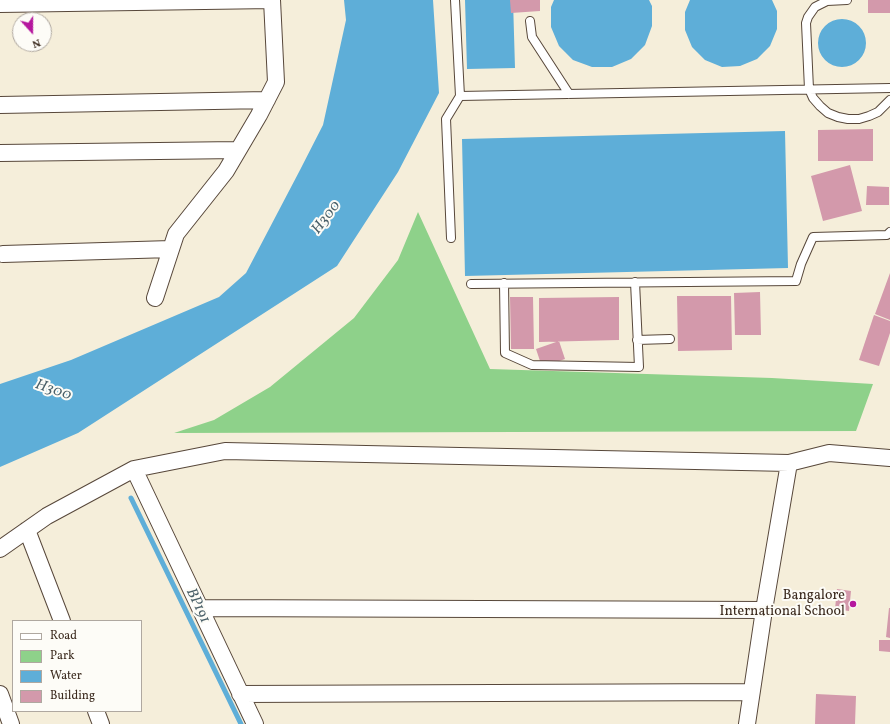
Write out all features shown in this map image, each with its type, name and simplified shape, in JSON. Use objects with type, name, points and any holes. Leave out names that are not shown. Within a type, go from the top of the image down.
[{"type":"street","points":[[0,4],[272,0],[276,82],[226,171],[176,234],[155,298]]},
{"type":"street","points":[[0,105],[267,100]]},
{"type":"street","points":[[0,153],[238,150]]},
{"type":"street","points":[[3,254],[171,249]]},
{"type":"street","points":[[0,549],[47,516],[134,469],[225,451],[789,463],[829,453],[890,458]]},
{"type":"street","points":[[747,724],[764,610],[789,463]]},
{"type":"street","points":[[134,469],[255,724]]},
{"type":"street","points":[[28,530],[62,620]]},
{"type":"street","points":[[200,608],[764,610]]},
{"type":"street","points":[[240,694],[751,692]]},
{"type":"street","points":[[0,694],[11,724]]},
{"type":"street","points":[[96,712],[101,724]]},
{"type":"lane","points":[[451,238],[446,119],[460,96],[455,0]]},
{"type":"lane","points":[[846,0],[827,1],[815,7],[808,17],[806,23],[809,89],[813,98],[824,110],[838,117],[848,119],[858,119],[878,112],[890,100]]},
{"type":"lane","points":[[530,21],[532,37],[568,94]]},
{"type":"lane","points":[[460,96],[890,88]]},
{"type":"lane","points":[[471,284],[796,281],[801,264],[813,237],[887,235],[890,232]]},
{"type":"lane","points":[[504,283],[505,353],[532,365],[639,367],[635,282]]},
{"type":"lane","points":[[638,340],[670,339]]},
{"type":"green space","points":[[418,212],[490,369],[772,378],[873,384],[856,431],[174,433],[214,420],[270,387],[354,318],[398,260]]},
{"type":"water","name":"H300","points":[[344,0],[433,0],[439,93],[398,172],[337,266],[78,433],[0,467],[0,384],[71,360],[219,297],[246,273],[323,125],[346,20]]},
{"type":"water","points":[[465,0],[513,0],[515,68],[467,69]]},
{"type":"water","points":[[554,0],[649,0],[652,6],[652,26],[645,45],[631,59],[612,67],[592,67],[573,60],[559,46],[551,27],[551,7]]},
{"type":"water","points":[[690,0],[772,0],[777,11],[777,29],[770,46],[757,59],[740,66],[722,67],[705,60],[692,47],[685,30],[685,12]]},
{"type":"water","points":[[842,19],[851,21],[859,26],[864,34],[866,43],[864,52],[859,60],[851,65],[842,67],[833,65],[825,60],[820,52],[818,43],[820,34],[825,26],[833,21]]},
{"type":"water","points":[[785,131],[788,268],[465,276],[462,139]]},
{"type":"building","points":[[510,0],[540,0],[540,11],[511,13]]},
{"type":"building","points":[[868,0],[890,0],[890,13],[868,13]]},
{"type":"building","points":[[873,129],[873,161],[818,161],[818,130]]},
{"type":"building","points":[[850,165],[862,211],[823,221],[811,176]]},
{"type":"building","points":[[867,186],[889,187],[889,205],[866,205]]},
{"type":"building","points":[[890,273],[890,320],[875,314]]},
{"type":"building","points":[[760,292],[761,335],[735,335],[734,293]]},
{"type":"building","points":[[677,296],[731,296],[732,350],[678,351]]},
{"type":"building","points":[[510,297],[533,297],[534,349],[511,349]]},
{"type":"building","points":[[619,297],[619,340],[539,342],[539,298]]},
{"type":"building","points":[[874,315],[890,321],[890,333],[879,366],[859,360]]},
{"type":"building","points":[[559,341],[565,359],[542,367],[536,349]]},
{"type":"building","points":[[837,589],[851,591],[849,611],[835,609]]},
{"type":"building","points":[[890,608],[890,638],[886,637]]},
{"type":"building","points":[[879,640],[890,640],[890,652],[879,651]]},
{"type":"building","points":[[816,694],[856,696],[855,724],[815,724]]},
{"type":"waterway","name":"BP191","points":[[131,498],[241,724]]},
{"type":"place","name":"Bangalore International School","points":[[853,604]]}]
